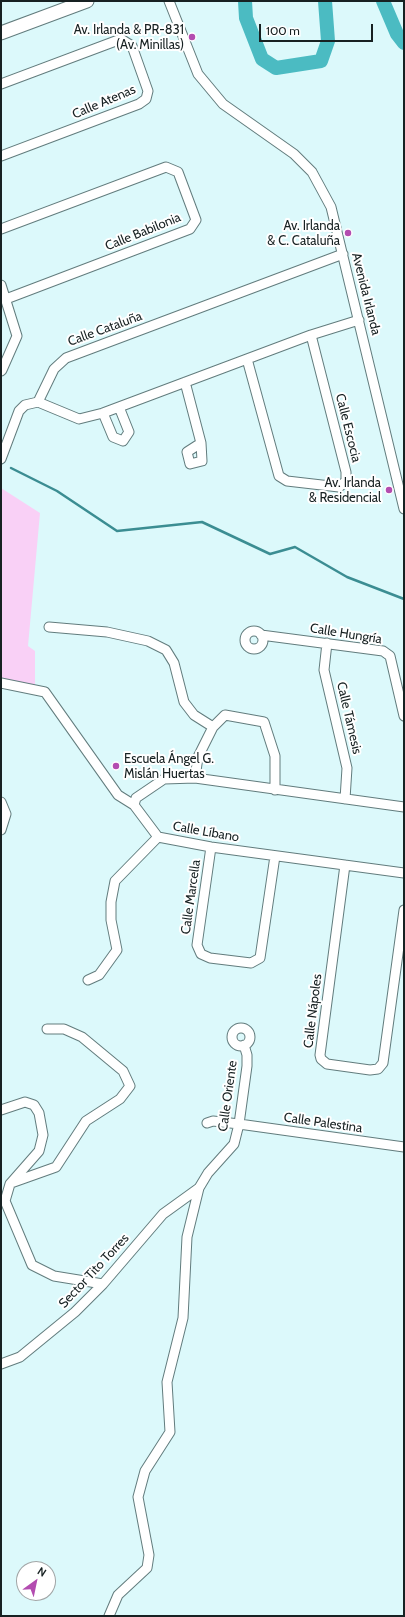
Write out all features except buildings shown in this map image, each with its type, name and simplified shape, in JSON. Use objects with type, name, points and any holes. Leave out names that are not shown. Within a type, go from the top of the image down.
[{"type":"street","points":[[1,33],[87,1]]},
{"type":"street","name":"Avenida Irlanda","points":[[169,1],[198,74],[223,104],[294,154],[312,172],[331,207],[404,509]]},
{"type":"street","name":"Calle Atenas","points":[[1,84],[121,39],[132,46],[148,91],[146,100],[139,104],[1,156]]},
{"type":"street","name":"Calle Babilonia","points":[[1,229],[166,166],[178,172],[196,220],[190,229],[6,299]]},
{"type":"street","name":"Calle Cataluña","points":[[38,402],[54,369],[66,358],[343,254]]},
{"type":"street","points":[[1,285],[17,336],[1,371]]},
{"type":"street","points":[[1,459],[19,411],[25,405],[38,402],[79,419],[104,413],[311,335],[359,320]]},
{"type":"street","name":"Calle Escocia","points":[[247,359],[279,476],[286,481],[339,487],[346,481],[346,472],[311,335]]},
{"type":"street","points":[[185,382],[201,443]]},
{"type":"street","points":[[104,413],[113,437],[123,441],[129,432],[119,407]]},
{"type":"street","points":[[49,627],[107,632],[148,640],[166,650],[174,663],[184,702],[194,715],[213,727]]},
{"type":"street","name":"Calle Hungría","points":[[261,635],[382,651],[390,656],[404,716]]},
{"type":"street","name":"Calle Támesis","points":[[327,643],[324,670],[347,768],[345,799]]},
{"type":"street","name":"Calle Líbano","points":[[1,683],[45,692],[118,795],[134,805],[158,837],[211,847],[404,873]]},
{"type":"street","points":[[195,778],[198,757],[213,727],[226,715],[264,722],[275,756],[275,790]]},
{"type":"street","points":[[134,805],[136,798],[164,779],[195,778],[404,807]]},
{"type":"street","points":[[1,802],[6,814],[1,830]]},
{"type":"street","points":[[88,980],[99,975],[117,950],[111,920],[111,902],[115,881],[158,837]]},
{"type":"street","name":"Calle Marcella","points":[[211,847],[198,945],[201,954],[210,958],[251,963],[260,958],[275,856]]},
{"type":"street","name":"Calle Nápoles","points":[[345,865],[320,1055],[321,1059],[327,1064],[370,1070],[378,1069],[383,1063],[404,910]]},
{"type":"street","points":[[10,1184],[56,1167],[86,1121],[120,1099],[130,1086],[123,1071],[82,1036],[64,1028],[47,1028]]},
{"type":"street","name":"Calle Oriente","points":[[199,1188],[208,1173],[234,1144],[239,1124],[247,1066],[247,1055],[244,1045]]},
{"type":"street","points":[[1,1110],[25,1102],[34,1104],[39,1113],[43,1135],[39,1151],[10,1184],[5,1201],[32,1265],[54,1276],[103,1284]]},
{"type":"street","name":"Calle Palestina","points":[[207,1123],[213,1121],[239,1124],[404,1147]]},
{"type":"street","points":[[109,1616],[118,1595],[147,1568],[149,1555],[138,1497],[145,1471],[170,1432],[167,1382],[183,1318],[187,1237],[199,1188]]},
{"type":"street","name":"Sector Tito Torres","points":[[1,1364],[20,1357],[75,1312],[103,1284],[163,1214],[199,1188]]},
{"type":"shaded area","points":[[1,488],[40,513],[28,646],[35,651],[35,686],[1,678]]},
{"type":"waterway","points":[[245,1],[246,18],[262,59],[276,68],[321,61],[328,41],[325,1]]},
{"type":"waterway","points":[[383,1],[397,34],[404,43]]},
{"type":"waterway","points":[[11,468],[57,491],[117,531],[202,522],[270,554],[295,547],[347,577],[404,599]]},
{"type":"place","name":"Av. Irlanda & PR-831 (Av. Minillas)","points":[[192,37]]},
{"type":"place","name":"Av. Irlanda & C. Cataluña","points":[[348,233]]},
{"type":"place","name":"Av. Irlanda & Residencial","points":[[389,490]]},
{"type":"place","name":"Escuela Ángel G. Mislán Huertas","points":[[116,766]]}]
